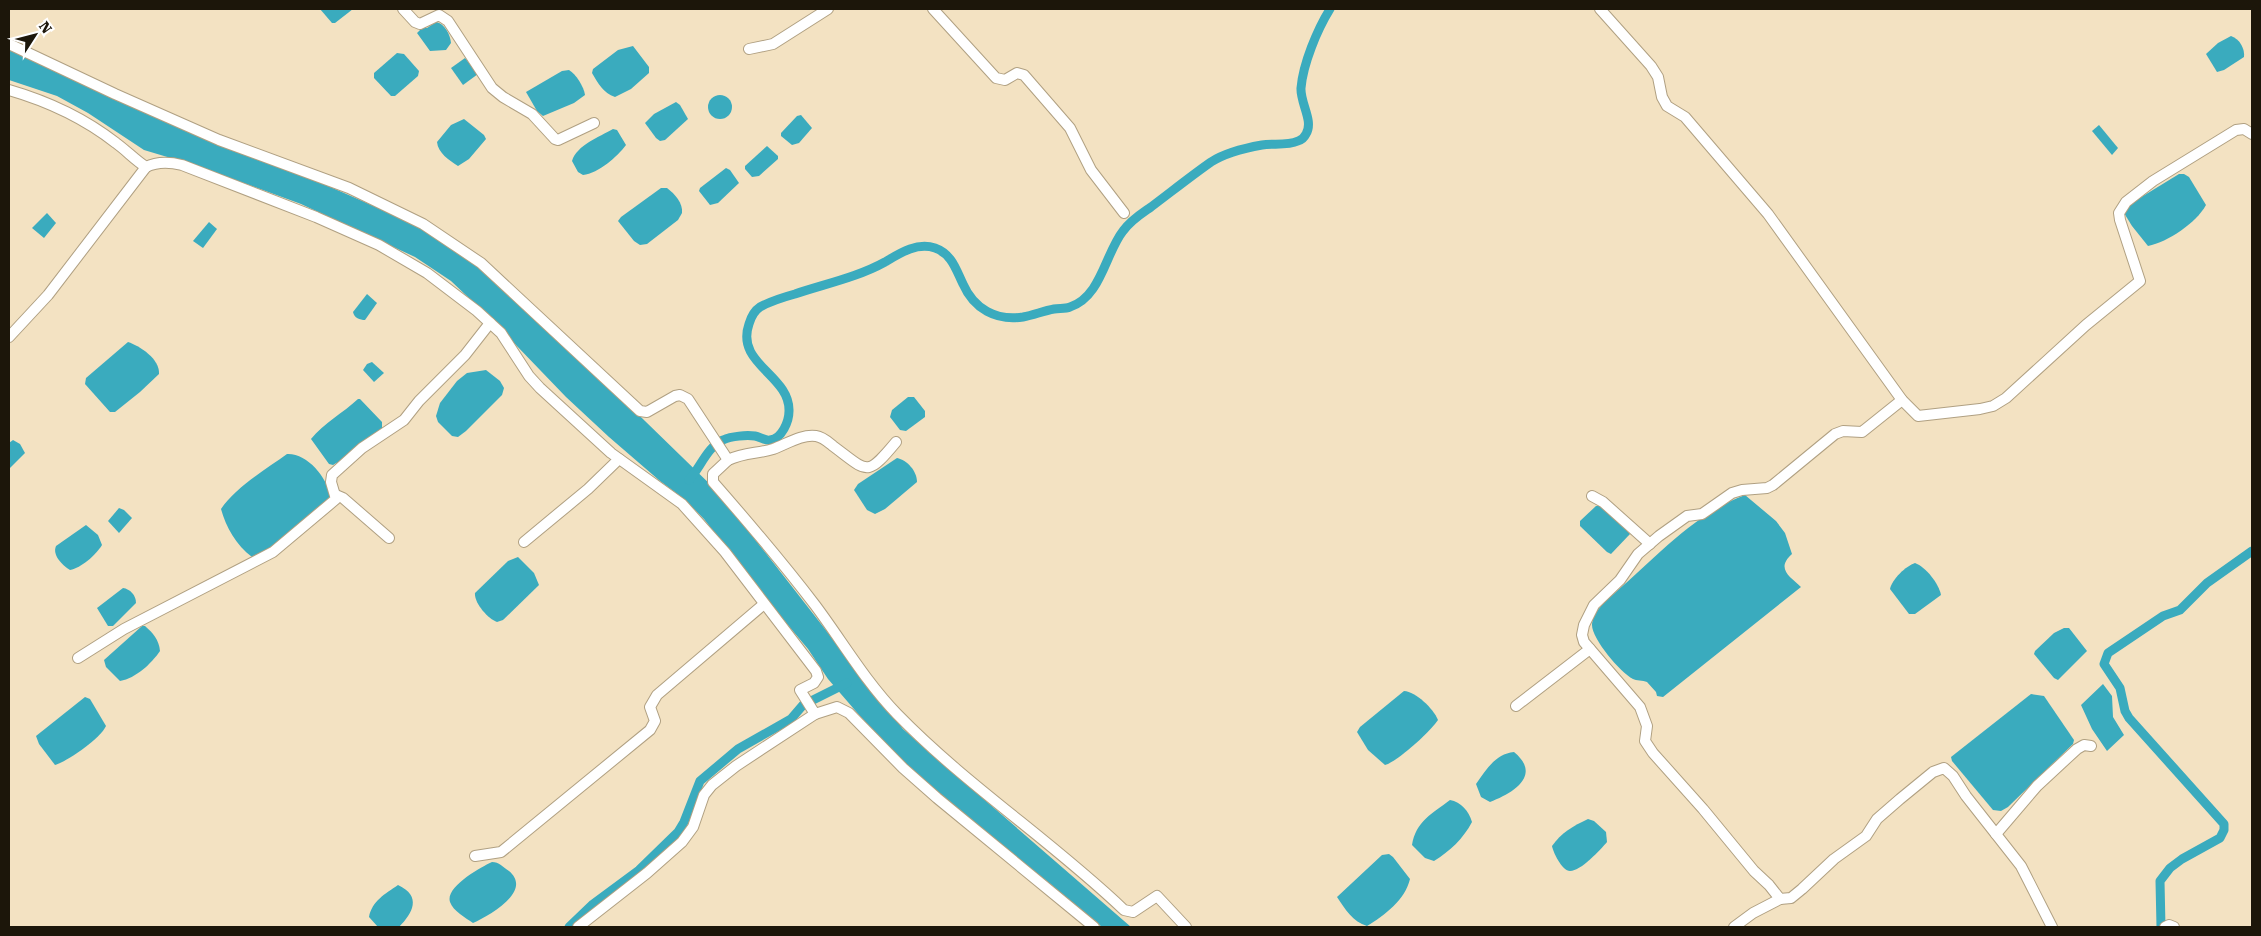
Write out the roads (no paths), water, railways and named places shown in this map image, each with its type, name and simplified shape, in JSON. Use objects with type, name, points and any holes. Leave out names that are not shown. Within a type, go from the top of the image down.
[{"type":"street","points":[[403,9],[415,22],[420,24],[439,15],[448,21],[492,88],[503,97],[532,114],[555,139],[558,140],[594,123]]},
{"type":"street","points":[[749,49],[773,44],[828,9]]},
{"type":"street","points":[[933,9],[996,78],[1005,80],[1017,73],[1024,75],[1070,128],[1091,170],[1124,213]]},
{"type":"street","points":[[1600,9],[1651,66],[1658,77],[1662,97],[1667,106],[1682,114],[1690,122],[1768,214],[1902,400],[1915,415],[1924,417],[1980,410],[1993,406],[2006,398],[2086,325],[2140,281],[2120,220],[2119,213],[2126,202],[2153,180],[2219,138],[2236,130],[2244,129],[2252,134]]},
{"type":"street","points":[[9,44],[115,94],[211,136],[349,188],[423,224],[481,263],[636,408],[647,412],[675,396],[684,396],[691,403],[726,457]]},
{"type":"street","points":[[9,90],[34,96],[70,113],[116,142],[146,167]]},
{"type":"street","points":[[9,336],[48,295],[146,167],[160,163],[171,162],[182,166],[336,226],[379,245],[420,268],[477,310],[501,333],[540,388],[619,459],[682,504],[725,552],[802,650],[816,671],[818,677],[816,680],[800,690],[814,712]]},
{"type":"street","points":[[78,658],[124,629],[273,552],[336,499],[331,482],[332,474],[362,448],[404,420],[419,401],[465,355],[490,323]]},
{"type":"street","points":[[1780,899],[1653,754],[1645,741],[1647,726],[1640,707],[1584,642],[1582,635],[1587,615],[1594,605],[1620,580],[1638,554],[1687,516],[1702,514],[1732,493],[1742,490],[1766,488],[1835,434],[1843,431],[1862,432],[1902,400]]},
{"type":"street","points":[[896,442],[878,465],[871,468],[861,466],[820,437],[807,435],[772,449],[726,457],[713,474],[713,482],[730,500],[815,605],[858,666],[897,714],[982,791],[1067,860],[1124,910],[1133,912],[1157,896],[1186,927]]},
{"type":"street","points":[[524,542],[588,489],[619,459]]},
{"type":"street","points":[[336,495],[343,498],[390,538]]},
{"type":"street","points":[[1592,496],[1603,502],[1650,544]]},
{"type":"street","points":[[476,856],[501,852],[644,735],[654,725],[654,717],[650,707],[657,695],[764,604]]},
{"type":"street","points":[[1516,706],[1590,649]]},
{"type":"street","points":[[578,927],[647,873],[682,842],[693,826],[704,795],[712,785],[814,712],[837,707],[849,713],[903,768],[930,792],[1094,927]]},
{"type":"street","points":[[1996,834],[2037,786],[2076,749],[2084,745],[2091,746]]},
{"type":"street","points":[[1734,927],[1753,913],[1780,899],[1791,898],[1828,864],[1866,836],[1877,819],[1892,805],[1938,769],[1948,770],[2026,874],[2052,927]]},
{"type":"street","points":[[2165,927],[2169,925],[2174,927]]},
{"type":"water","points":[[320,9],[353,9],[335,23],[332,23]]},
{"type":"water","points":[[436,22],[447,30],[450,36],[451,43],[446,50],[430,51],[417,33],[422,28],[427,28]]},
{"type":"water","points":[[2231,36],[2237,39],[2241,45],[2244,57],[2224,70],[2217,72],[2206,54],[2218,43]]},
{"type":"water","points":[[9,46],[433,232],[503,283],[718,492],[903,729],[1131,927],[1102,927],[1048,882],[952,808],[892,753],[828,679],[808,649],[755,586],[704,519],[684,499],[609,437],[566,397],[490,318],[451,281],[415,257],[301,204],[194,165],[144,150],[88,113],[57,96],[9,80]]},
{"type":"water","points":[[633,46],[649,67],[649,73],[631,89],[615,97],[601,87],[592,73],[593,69],[618,50]]},
{"type":"water","points":[[397,53],[404,54],[419,71],[418,76],[395,96],[391,96],[374,78],[374,73]]},
{"type":"water","points":[[465,58],[478,74],[463,85],[451,68]]},
{"type":"water","points":[[569,70],[579,81],[585,95],[574,103],[543,116],[537,111],[526,92],[562,71]]},
{"type":"water","points":[[720,95],[725,96],[731,102],[731,112],[725,118],[720,119],[715,118],[709,112],[708,107],[709,102],[715,96]]},
{"type":"water","points":[[676,102],[680,105],[688,119],[665,140],[660,141],[645,123],[654,114]]},
{"type":"water","points":[[801,115],[812,128],[799,143],[792,145],[781,136],[781,133],[797,116]]},
{"type":"water","points":[[464,119],[484,135],[486,139],[469,159],[458,166],[442,153],[437,142],[451,125]]},
{"type":"water","points":[[2099,125],[2118,148],[2112,155],[2092,131]]},
{"type":"water","points":[[613,129],[617,130],[626,145],[622,150],[607,164],[589,174],[583,175],[578,172],[572,161],[579,150],[589,142]]},
{"type":"water","points":[[767,146],[778,156],[778,159],[759,176],[752,177],[745,169],[745,166]]},
{"type":"water","points":[[726,168],[730,170],[739,183],[718,203],[710,205],[699,191],[700,188]]},
{"type":"water","points":[[2179,174],[2189,177],[2206,205],[2196,218],[2181,231],[2148,246],[2124,213],[2130,204]]},
{"type":"water","points":[[661,188],[667,188],[676,196],[680,202],[682,213],[678,220],[647,244],[640,245],[634,241],[618,221]]},
{"type":"water","points":[[47,213],[56,223],[44,238],[32,228]]},
{"type":"water","points":[[209,222],[217,229],[203,248],[193,241]]},
{"type":"water","points":[[367,294],[377,303],[365,320],[361,320],[353,312]]},
{"type":"water","points":[[128,342],[153,358],[159,374],[115,412],[110,412],[85,384],[86,378]]},
{"type":"water","points":[[372,362],[384,373],[374,382],[363,370],[367,364]]},
{"type":"water","points":[[486,370],[500,381],[504,388],[502,395],[466,431],[458,437],[452,436],[438,422],[436,416],[440,403],[457,381],[467,373]]},
{"type":"water","points":[[908,397],[914,397],[925,411],[925,417],[906,431],[900,430],[890,417],[892,410]]},
{"type":"water","points":[[358,399],[382,422],[382,428],[338,462],[333,465],[329,464],[311,439]]},
{"type":"water","points":[[13,440],[20,444],[25,453],[9,469],[9,443]]},
{"type":"water","points":[[287,454],[302,457],[309,462],[325,481],[330,496],[294,530],[260,554],[252,557],[232,535],[221,509],[242,486]]},
{"type":"water","points":[[897,458],[911,467],[917,482],[885,509],[875,514],[867,510],[854,490],[858,484]]},
{"type":"water","points":[[1745,495],[1776,521],[1785,533],[1792,554],[1785,564],[1786,572],[1801,587],[1663,697],[1657,696],[1656,692],[1647,682],[1634,680],[1607,654],[1593,630],[1594,616],[1609,598],[1673,540],[1707,514]]},
{"type":"water","points":[[1596,506],[1601,506],[1630,534],[1611,554],[1580,526],[1580,521]]},
{"type":"water","points":[[119,508],[132,518],[119,533],[108,521]]},
{"type":"water","points":[[86,525],[98,535],[102,545],[88,560],[79,567],[70,570],[61,563],[55,553],[56,546]]},
{"type":"water","points":[[518,557],[534,573],[539,585],[503,620],[497,622],[482,610],[475,597],[475,593],[508,561]]},
{"type":"water","points":[[1915,563],[1931,576],[1938,586],[1941,595],[1915,614],[1909,614],[1890,589],[1893,581],[1900,573]]},
{"type":"water","points":[[123,588],[132,593],[136,603],[113,626],[108,626],[97,608]]},
{"type":"water","points":[[142,626],[151,631],[160,651],[143,670],[132,677],[120,681],[106,667],[104,660]]},
{"type":"water","points":[[2064,628],[2069,628],[2087,651],[2058,680],[2054,678],[2034,654],[2054,633]]},
{"type":"water","points":[[2103,684],[2112,696],[2113,717],[2124,735],[2107,751],[2092,729],[2081,705]]},
{"type":"water","points":[[1404,691],[1414,694],[1424,701],[1438,720],[1413,746],[1385,765],[1368,750],[1357,732],[1360,727]]},
{"type":"water","points":[[2031,694],[2044,696],[2074,740],[2073,744],[2008,807],[2001,811],[1993,810],[1952,761],[1951,757]]},
{"type":"water","points":[[85,697],[90,699],[106,726],[83,749],[55,765],[39,744],[36,736]]},
{"type":"water","points":[[1514,752],[1522,760],[1525,768],[1525,776],[1522,782],[1508,794],[1490,802],[1481,797],[1476,784],[1483,773],[1496,759],[1507,753]]},
{"type":"water","points":[[1450,800],[1464,808],[1472,822],[1456,844],[1445,853],[1434,861],[1425,858],[1412,845],[1417,830],[1431,814]]},
{"type":"water","points":[[1588,819],[1594,821],[1606,832],[1607,842],[1585,864],[1574,870],[1567,870],[1558,861],[1552,846],[1568,830]]},
{"type":"water","points":[[1389,854],[1410,879],[1404,894],[1399,900],[1381,917],[1367,926],[1353,918],[1337,897],[1382,855]]},
{"type":"water","points":[[492,862],[499,864],[509,871],[515,879],[516,886],[513,894],[498,908],[473,923],[454,908],[450,902],[450,896],[458,884],[465,878]]},
{"type":"water","points":[[398,885],[406,889],[413,899],[411,910],[399,927],[378,927],[369,917],[371,911],[380,898]]},
{"type":"waterway","points":[[689,480],[709,452],[718,443],[743,436],[755,436],[768,440],[774,439],[781,433],[788,420],[787,399],[781,388],[756,360],[749,349],[747,338],[749,324],[754,312],[760,307],[782,298],[864,272],[903,252],[922,246],[935,248],[946,254],[973,300],[995,315],[1013,318],[1023,317],[1050,310],[1068,308],[1080,302],[1096,285],[1117,240],[1126,227],[1136,217],[1211,162],[1235,151],[1262,145],[1289,143],[1304,138],[1308,129],[1308,118],[1301,94],[1302,79],[1311,47],[1330,9]]},
{"type":"waterway","points":[[2161,927],[2160,881],[2170,868],[2182,859],[2220,838],[2224,830],[2224,824],[2129,718],[2125,711],[2120,688],[2104,664],[2108,653],[2163,616],[2180,610],[2207,583],[2252,551]]},
{"type":"waterway","points":[[569,927],[593,904],[639,870],[678,832],[684,822],[700,781],[738,749],[791,719],[803,705],[847,683]]}]
